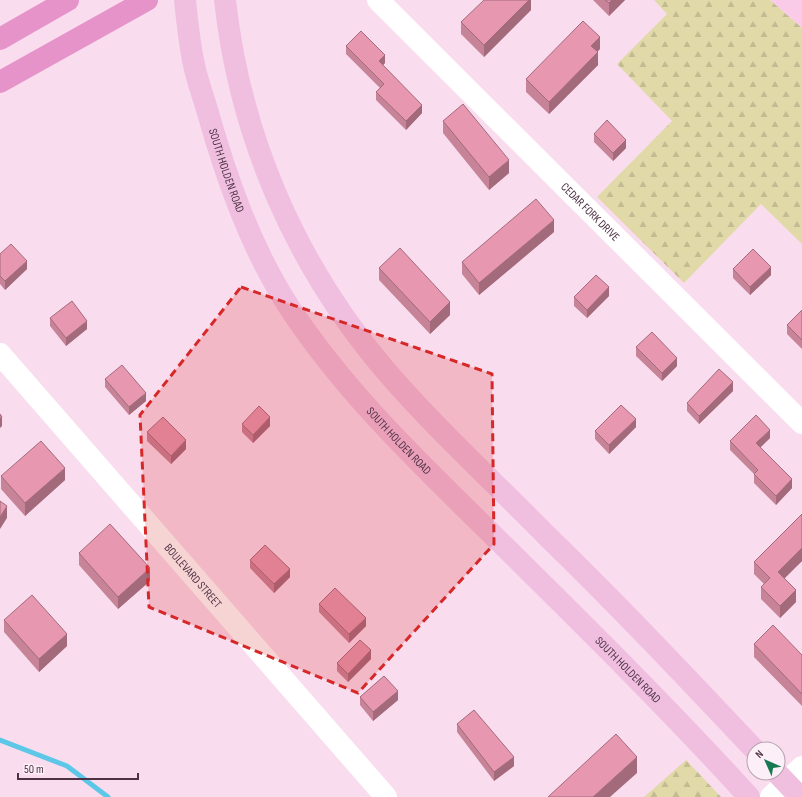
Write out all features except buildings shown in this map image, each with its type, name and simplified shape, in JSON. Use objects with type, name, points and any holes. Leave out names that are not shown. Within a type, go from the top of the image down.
[{"type":"highway","points":[[0,39],[68,0]]},
{"type":"highway","points":[[0,82],[147,0]]},
{"type":"main road","name":"SOUTH HOLDEN ROAD","points":[[185,0],[193,60],[216,141],[239,208],[267,268],[288,305],[319,350],[350,389],[409,453],[629,668],[749,797]]},
{"type":"main road","points":[[225,0],[231,39],[245,104],[268,178],[288,224],[308,262],[356,333],[411,400],[620,608],[746,741]]},
{"type":"street","name":"CEDAR FORK DRIVE","points":[[378,0],[802,423]]},
{"type":"street","name":"BOULEVARD STREET","points":[[0,354],[386,797]]},
{"type":"street","points":[[783,787],[802,767]]},
{"type":"highlighted area","points":[[241,287],[492,374],[494,544],[358,693],[149,607],[140,415]]},
{"type":"shaded area","points":[[770,0],[802,0],[802,28]]},
{"type":"green space","points":[[654,0],[770,0],[802,28],[802,244],[761,204],[684,283],[597,197],[672,121],[617,64],[667,14]]},
{"type":"green space","points":[[686,760],[721,797],[644,797]]},
{"type":"waterway","points":[[0,740],[67,766],[108,797]]}]
